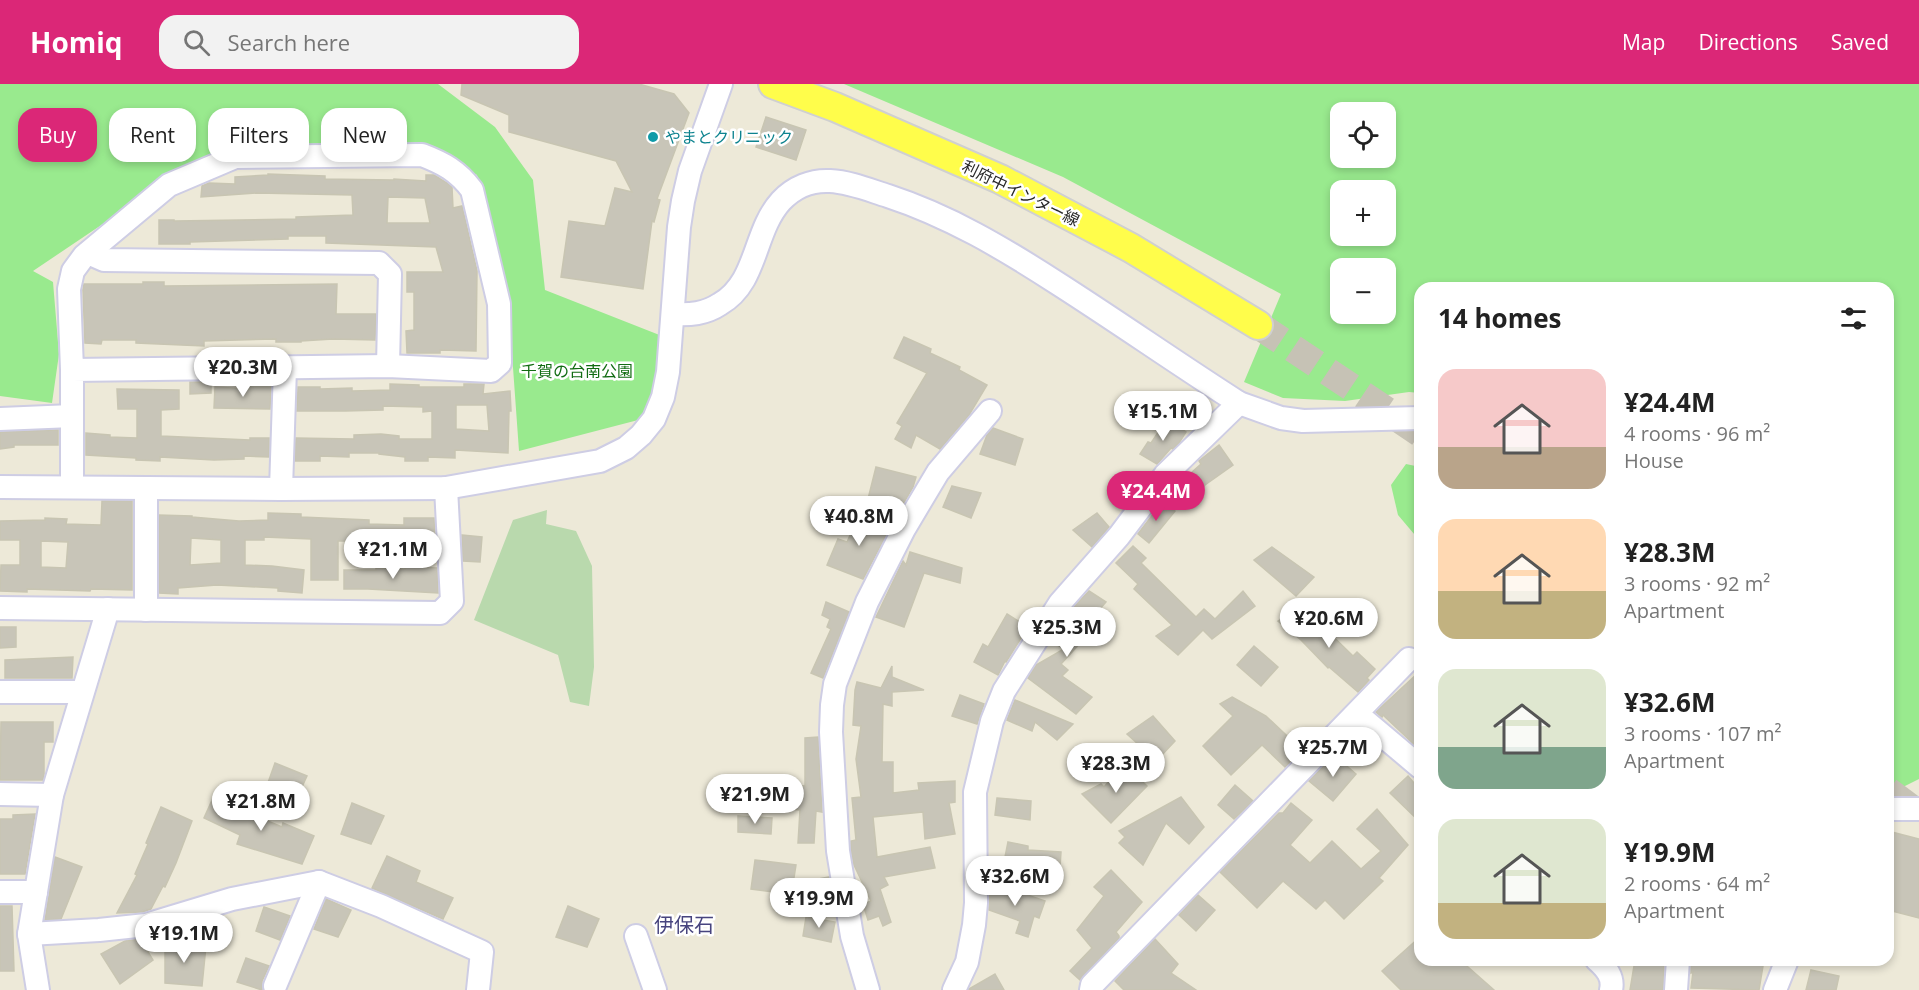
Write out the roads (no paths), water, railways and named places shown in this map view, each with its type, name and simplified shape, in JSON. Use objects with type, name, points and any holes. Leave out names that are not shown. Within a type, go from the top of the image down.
[{"type":"main road","name":"利府中インター線","points":[[773,84],[835,107],[1000,179],[1131,248],[1258,325]]},
{"type":"street","points":[[0,487],[446,488],[600,461],[626,448],[654,419],[663,397],[668,372],[683,201],[690,171],[721,84]]},
{"type":"street","points":[[72,370],[388,366],[491,371],[500,363],[499,304],[472,190],[463,177],[437,161],[422,155],[235,157],[169,185],[88,253],[73,271],[69,289],[72,487]]},
{"type":"street","points":[[672,314],[685,315],[709,311],[726,301],[738,291],[747,276],[762,233],[781,201],[793,190],[808,184],[832,181],[861,187],[905,201],[977,234],[1093,306],[1239,403],[1281,418],[1303,422],[1414,418]]},
{"type":"street","points":[[88,253],[104,260],[379,263],[390,274],[388,366]]},
{"type":"street","points":[[281,489],[285,368]]},
{"type":"street","points":[[954,990],[967,962],[972,943],[976,903],[975,792],[992,720],[1004,691],[1060,603],[1119,536],[1164,475],[1239,403]]},
{"type":"street","points":[[868,990],[852,936],[838,851],[831,732],[832,705],[836,684],[867,602],[904,529],[938,472],[990,411]]},
{"type":"street","points":[[0,419],[72,416]]},
{"type":"street","points":[[146,488],[146,610]]},
{"type":"street","points":[[0,608],[440,613],[452,601],[446,488]]},
{"type":"street","points":[[38,990],[29,934],[52,795],[108,609]]},
{"type":"street","points":[[1091,990],[1092,985],[1409,659]]},
{"type":"street","points":[[0,692],[82,692]]},
{"type":"street","points":[[1357,714],[1414,762]]},
{"type":"street","points":[[0,794],[52,795]]},
{"type":"street","points":[[1894,809],[1919,808]]},
{"type":"street","points":[[29,934],[146,925],[232,899],[319,882],[381,906],[482,952],[478,990]]},
{"type":"street","points":[[274,986],[319,882]]},
{"type":"street","points":[[0,892],[36,892]]},
{"type":"street","points":[[636,936],[655,990]]},
{"type":"street","points":[[1603,966],[1612,984],[1611,990]]},
{"type":"street","points":[[1676,990],[1678,966]]},
{"type":"street","points":[[1775,990],[1785,966]]},
{"type":"tunnel","points":[[1258,325],[1414,429]]},
{"type":"tunnel","points":[[1894,795],[1919,814]]},
{"type":"place","name":"やまとクリニック","points":[[653,137]]},
{"type":"district","name":"伊保石","points":[[684,925]]},
{"type":"park label","name":"千賀の台南公園","points":[[577,371]]}]
